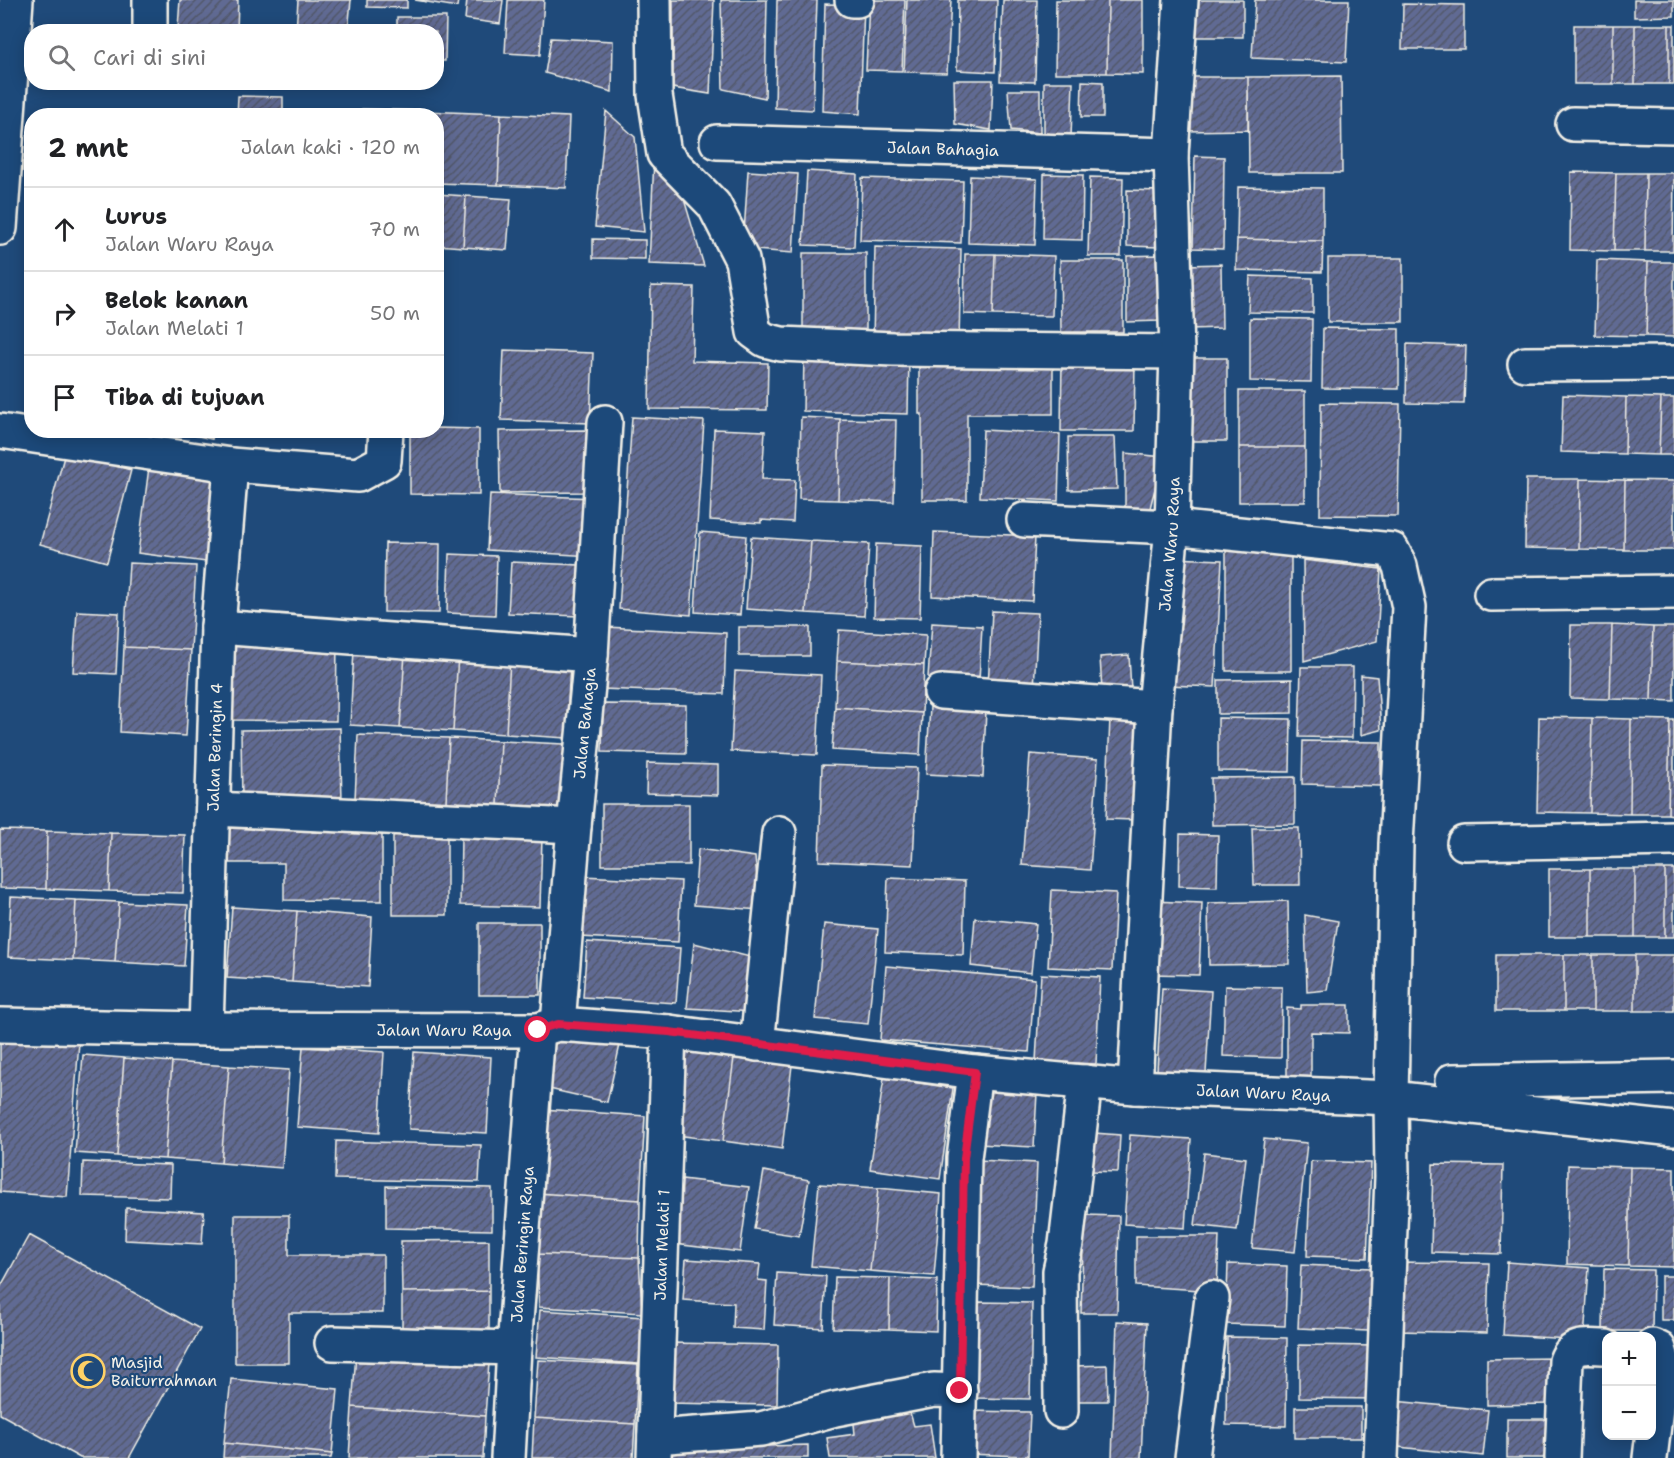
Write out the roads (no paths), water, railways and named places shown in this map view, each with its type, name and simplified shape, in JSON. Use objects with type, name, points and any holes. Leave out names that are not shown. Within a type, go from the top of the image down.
[{"type":"street","points":[[0,228],[16,0]]},
{"type":"street","points":[[150,0],[150,24]]},
{"type":"street","points":[[654,0],[655,95],[664,154],[714,205],[742,260],[754,332],[765,340],[781,344],[893,349],[1177,352]]},
{"type":"street","points":[[852,0],[857,0]]},
{"type":"street","name":"Jalan Waru Raya","points":[[1135,1087],[1155,707],[1172,527],[1177,352],[1171,154],[1181,0]]},
{"type":"street","points":[[1573,124],[1674,126]]},
{"type":"street","name":"Jalan Bahagia","points":[[717,142],[1171,154]]},
{"type":"street","points":[[1525,364],[1674,363]]},
{"type":"street","name":"Jalan Bahagia","points":[[548,1027],[574,826],[591,655],[605,422]]},
{"type":"street","points":[[0,431],[24,435]]},
{"type":"street","points":[[48,438],[231,465],[358,476],[384,461],[385,438]]},
{"type":"street","name":"Jalan Beringin 4","points":[[206,1029],[218,627],[231,465]]},
{"type":"street","points":[[1024,520],[1172,527],[1392,550],[1400,566],[1409,606],[1396,844],[1391,1098],[1392,1178],[1381,1458]]},
{"type":"street","points":[[1491,594],[1674,592]]},
{"type":"street","points":[[218,627],[591,655]]},
{"type":"street","points":[[940,692],[1155,707]]},
{"type":"street","points":[[213,809],[574,826]]},
{"type":"street","points":[[757,1044],[778,833]]},
{"type":"street","points":[[1464,843],[1674,839]]},
{"type":"street","name":"Jalan Waru Raya","points":[[0,1025],[206,1029],[548,1027],[669,1032],[975,1072],[1135,1087],[1391,1098],[1674,1129]]},
{"type":"street","name":"Jalan Beringin Raya","points":[[508,1458],[514,1348],[548,1027]]},
{"type":"street","name":"Jalan Melati 1","points":[[654,1447],[669,1032]]},
{"type":"street","points":[[958,1458],[964,1158],[975,1072]]},
{"type":"street","points":[[1452,1081],[1674,1077]]},
{"type":"street","points":[[1061,1411],[1060,1271],[1066,1244],[1085,1082]]},
{"type":"street","points":[[1192,1458],[1212,1298]]},
{"type":"street","points":[[332,1343],[514,1348]]},
{"type":"street","points":[[1562,1458],[1566,1361],[1569,1352],[1577,1347],[1602,1347]]},
{"type":"street","points":[[1650,1458],[1662,1359],[1659,1349],[1656,1348]]},
{"type":"street","points":[[654,1447],[761,1429],[835,1409],[934,1390],[960,1391]]},
{"type":"place","name":"Masjid Baiturrahman","points":[[88,1371]]}]
